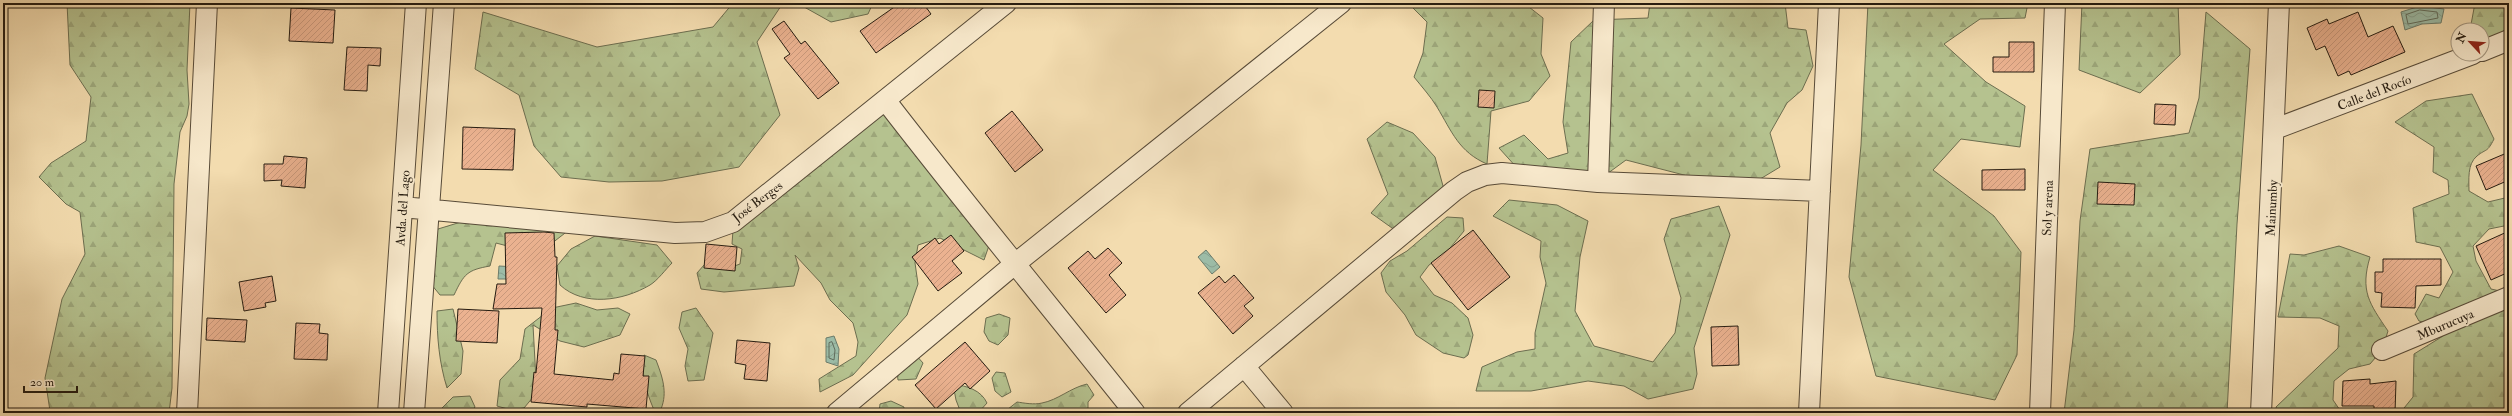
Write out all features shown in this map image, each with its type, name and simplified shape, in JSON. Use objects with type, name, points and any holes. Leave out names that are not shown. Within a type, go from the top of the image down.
[{"type":"street","points":[[187,413],[207,3]]},
{"type":"street","name":"Avda. del Lago","points":[[388,413],[416,3]]},
{"type":"street","points":[[414,413],[444,3]]},
{"type":"street","name":"José Berges","points":[[402,207],[429,208],[674,233],[705,232],[733,222],[886,101],[1006,3]]},
{"type":"street","points":[[837,413],[1016,263],[1341,3]]},
{"type":"street","points":[[1598,182],[1604,3]]},
{"type":"street","points":[[1809,413],[1829,3]]},
{"type":"street","name":"Sol y arena","points":[[2040,413],[2055,3]]},
{"type":"street","name":"Mainumby","points":[[2261,413],[2275,129],[2279,3]]},
{"type":"street","points":[[2490,47],[2509,40]]},
{"type":"street","name":"Calle del Rocío","points":[[2275,129],[2452,62]]},
{"type":"street","points":[[886,101],[992,237],[1016,263],[1134,413]]},
{"type":"street","points":[[1188,413],[1467,182],[1485,175],[1502,173],[1598,182],[1820,191]]},
{"type":"street","name":"Mburucuya","points":[[2382,350],[2509,298]]},
{"type":"street","points":[[1244,366],[1283,413]]},
{"type":"green space","points":[[67,3],[190,3],[187,70],[189,104],[187,116],[180,132],[174,184],[172,388],[169,413],[50,411],[45,378],[62,299],[85,254],[80,212],[66,204],[39,177],[51,163],[86,141],[91,97],[70,65]]},
{"type":"green space","points":[[733,3],[783,3],[757,42],[780,115],[739,167],[662,181],[609,182],[561,177],[534,146],[519,95],[475,69],[483,12],[597,47],[713,27]]},
{"type":"green space","points":[[797,3],[873,3],[868,14],[831,22]]},
{"type":"green space","points":[[1408,3],[1529,3],[1529,7],[1543,18],[1541,54],[1550,76],[1529,101],[1491,111],[1487,164],[1469,154],[1457,140],[1435,103],[1414,77],[1423,53],[1427,22]]},
{"type":"green space","points":[[1650,3],[1785,3],[1788,28],[1806,30],[1813,66],[1802,90],[1787,103],[1770,133],[1780,167],[1742,190],[1626,160],[1600,179],[1518,169],[1499,148],[1524,135],[1548,159],[1568,153],[1563,122],[1571,42],[1594,20],[1648,18]]},
{"type":"green space","points":[[1868,3],[2028,3],[2025,18],[1980,19],[1944,44],[1986,82],[2025,106],[2020,147],[1961,139],[1933,170],[1994,216],[2021,252],[2017,355],[1995,400],[1876,376],[1849,277],[1861,145]]},
{"type":"green space","points":[[2082,3],[2178,3],[2180,55],[2140,93],[2079,70]]},
{"type":"green space","points":[[2475,3],[2509,3],[2509,31],[2490,40],[2490,22],[2471,22]]},
{"type":"green space","points":[[2206,12],[2250,49],[2237,224],[2227,413],[2064,413],[2074,330],[2080,221],[2090,149],[2189,133],[2199,98]]},
{"type":"green space","points":[[2472,94],[2494,139],[2488,148],[2477,156],[2472,163],[2469,172],[2469,191],[2488,202],[2509,197],[2509,225],[2489,229],[2473,246],[2476,261],[2491,289],[2509,293],[2509,329],[2506,329],[2505,349],[2509,356],[2509,413],[2400,413],[2413,397],[2414,354],[2443,336],[2454,320],[2433,325],[2419,321],[2415,314],[2426,294],[2439,298],[2453,272],[2440,247],[2416,242],[2413,208],[2449,194],[2448,180],[2433,172],[2434,147],[2395,122],[2426,101]]},
{"type":"green space","points":[[878,100],[992,237],[984,260],[940,238],[918,245],[915,263],[918,284],[907,315],[853,375],[820,392],[819,379],[856,356],[858,342],[853,323],[830,300],[821,283],[795,255],[799,268],[794,286],[724,292],[701,289],[697,273],[712,256],[726,269],[740,264],[742,249],[732,244],[733,230],[781,183],[812,171],[835,131]]},
{"type":"green space","points":[[1387,122],[1413,133],[1435,157],[1448,204],[1413,232],[1392,228],[1371,213],[1388,194],[1367,139]]},
{"type":"green space","points":[[1509,200],[1557,205],[1588,221],[1580,257],[1575,311],[1594,346],[1653,362],[1675,333],[1681,298],[1664,239],[1671,219],[1719,206],[1730,235],[1694,348],[1697,374],[1693,389],[1648,399],[1624,386],[1588,381],[1531,391],[1476,391],[1482,367],[1517,352],[1535,349],[1535,333],[1546,283],[1540,257],[1541,241],[1493,216]]},
{"type":"green space","points":[[1447,217],[1463,218],[1464,231],[1446,253],[1429,265],[1420,277],[1434,295],[1452,303],[1468,318],[1473,335],[1468,355],[1464,358],[1443,353],[1416,335],[1405,315],[1386,292],[1381,273],[1390,261],[1407,251]]},
{"type":"green space","points":[[461,222],[569,230],[538,254],[496,243],[490,266],[476,269],[467,274],[454,295],[440,295],[431,284],[426,253],[438,229]]},
{"type":"green space","points":[[595,236],[657,245],[672,263],[653,283],[628,295],[604,299],[580,297],[560,285],[557,266],[571,249]]},
{"type":"green space","points":[[2339,246],[2370,257],[2367,269],[2366,288],[2371,304],[2388,331],[2382,350],[2370,364],[2349,369],[2334,381],[2333,400],[2342,413],[2278,413],[2276,407],[2338,348],[2339,326],[2320,318],[2278,317],[2290,254],[2304,255]]},
{"type":"green space","points":[[576,303],[597,310],[618,308],[630,314],[620,335],[584,347],[560,341],[533,325],[536,380],[534,396],[524,408],[511,410],[497,406],[500,380],[520,359],[525,329],[552,308]]},
{"type":"green space","points":[[696,308],[713,333],[704,380],[688,381],[685,366],[688,349],[679,328],[682,312]]},
{"type":"green space","points":[[453,309],[463,351],[461,374],[447,388],[439,350],[437,311]]},
{"type":"green space","points":[[999,314],[1010,318],[1008,335],[998,345],[989,341],[984,332],[986,318]]},
{"type":"green space","points":[[915,354],[923,363],[916,379],[898,380],[897,372]]},
{"type":"green space","points":[[644,355],[656,360],[660,372],[664,390],[661,409],[654,410],[647,390],[643,369]]},
{"type":"green space","points":[[996,372],[1005,373],[1011,392],[1002,397],[995,391],[992,378]]},
{"type":"green space","points":[[953,384],[973,389],[981,395],[987,403],[978,413],[961,413],[956,400]]},
{"type":"green space","points":[[1087,384],[1094,395],[1088,402],[1088,413],[1003,413],[1017,402],[1039,404]]},
{"type":"green space","points":[[470,396],[475,407],[471,413],[444,413],[440,410],[453,397]]},
{"type":"green space","points":[[891,401],[904,407],[903,413],[879,413],[880,404]]},
{"type":"water","points":[[2420,6],[2444,9],[2441,23],[2422,24],[2405,30],[2401,12]]},
{"type":"water","points":[[1206,250],[1220,267],[1212,274],[1198,257]]},
{"type":"water","points":[[499,266],[516,267],[516,279],[498,279]]},
{"type":"water","points":[[834,336],[839,349],[838,366],[826,362],[826,338]]},
{"type":"building","points":[[900,3],[923,3],[931,14],[876,53],[860,31]]},
{"type":"building","points":[[291,8],[335,10],[333,43],[289,41]]},
{"type":"building","points":[[2358,12],[2368,37],[2393,26],[2405,52],[2351,75],[2349,71],[2338,76],[2325,46],[2316,50],[2307,28],[2327,19],[2329,24]]},
{"type":"building","points":[[784,21],[801,44],[805,41],[839,83],[818,99],[784,58],[790,54],[772,29]]},
{"type":"building","points":[[2009,42],[2034,42],[2034,72],[1993,72],[1993,57],[2009,57]]},
{"type":"building","points":[[347,47],[381,48],[380,66],[368,65],[367,91],[344,90]]},
{"type":"building","points":[[1479,90],[1495,91],[1494,108],[1478,107]]},
{"type":"building","points":[[2155,104],[2176,105],[2175,125],[2154,124]]},
{"type":"building","points":[[1012,111],[1043,150],[1015,172],[985,133]]},
{"type":"building","points":[[463,127],[515,129],[513,170],[462,169]]},
{"type":"building","points":[[2509,152],[2509,180],[2486,190],[2476,166]]},
{"type":"building","points":[[284,156],[307,158],[305,188],[281,186],[282,180],[264,181],[264,164],[283,164]]},
{"type":"building","points":[[2025,169],[2025,190],[1982,190],[1982,170]]},
{"type":"building","points":[[2098,182],[2135,184],[2134,205],[2097,204]]},
{"type":"building","points":[[1473,230],[1510,277],[1468,310],[1431,263]]},
{"type":"building","points":[[2509,231],[2509,272],[2491,280],[2476,246]]},
{"type":"building","points":[[505,233],[554,233],[555,257],[557,257],[555,330],[558,330],[554,374],[613,380],[614,373],[619,374],[621,354],[645,356],[643,376],[649,376],[646,409],[587,404],[587,407],[531,402],[534,372],[536,373],[542,308],[493,309],[497,284],[506,284]]},
{"type":"building","points":[[951,235],[964,251],[952,261],[962,273],[938,291],[912,257],[935,238],[939,244]]},
{"type":"building","points":[[706,244],[737,247],[735,271],[704,268]]},
{"type":"building","points":[[1108,248],[1122,263],[1109,275],[1126,295],[1106,313],[1068,268],[1088,251],[1095,259]]},
{"type":"building","points":[[2383,259],[2441,259],[2441,285],[2416,286],[2415,308],[2381,307],[2382,293],[2375,292],[2375,272],[2383,272]]},
{"type":"building","points":[[1234,275],[1254,298],[1244,306],[1253,316],[1233,334],[1198,293],[1219,276],[1225,283]]},
{"type":"building","points":[[272,276],[276,301],[265,303],[266,307],[244,311],[239,282]]},
{"type":"building","points":[[458,309],[499,311],[497,343],[456,341]]},
{"type":"building","points":[[207,318],[247,320],[245,342],[206,340]]},
{"type":"building","points":[[296,323],[320,324],[319,333],[328,334],[327,360],[294,359]]},
{"type":"building","points":[[1738,326],[1739,365],[1712,366],[1711,327]]},
{"type":"building","points":[[737,340],[770,343],[767,381],[744,379],[746,365],[735,363]]},
{"type":"building","points":[[965,342],[990,371],[970,389],[965,383],[936,409],[915,385]]},
{"type":"building","points":[[2370,379],[2370,384],[2396,381],[2395,413],[2374,413],[2374,406],[2342,406],[2343,381]]}]
